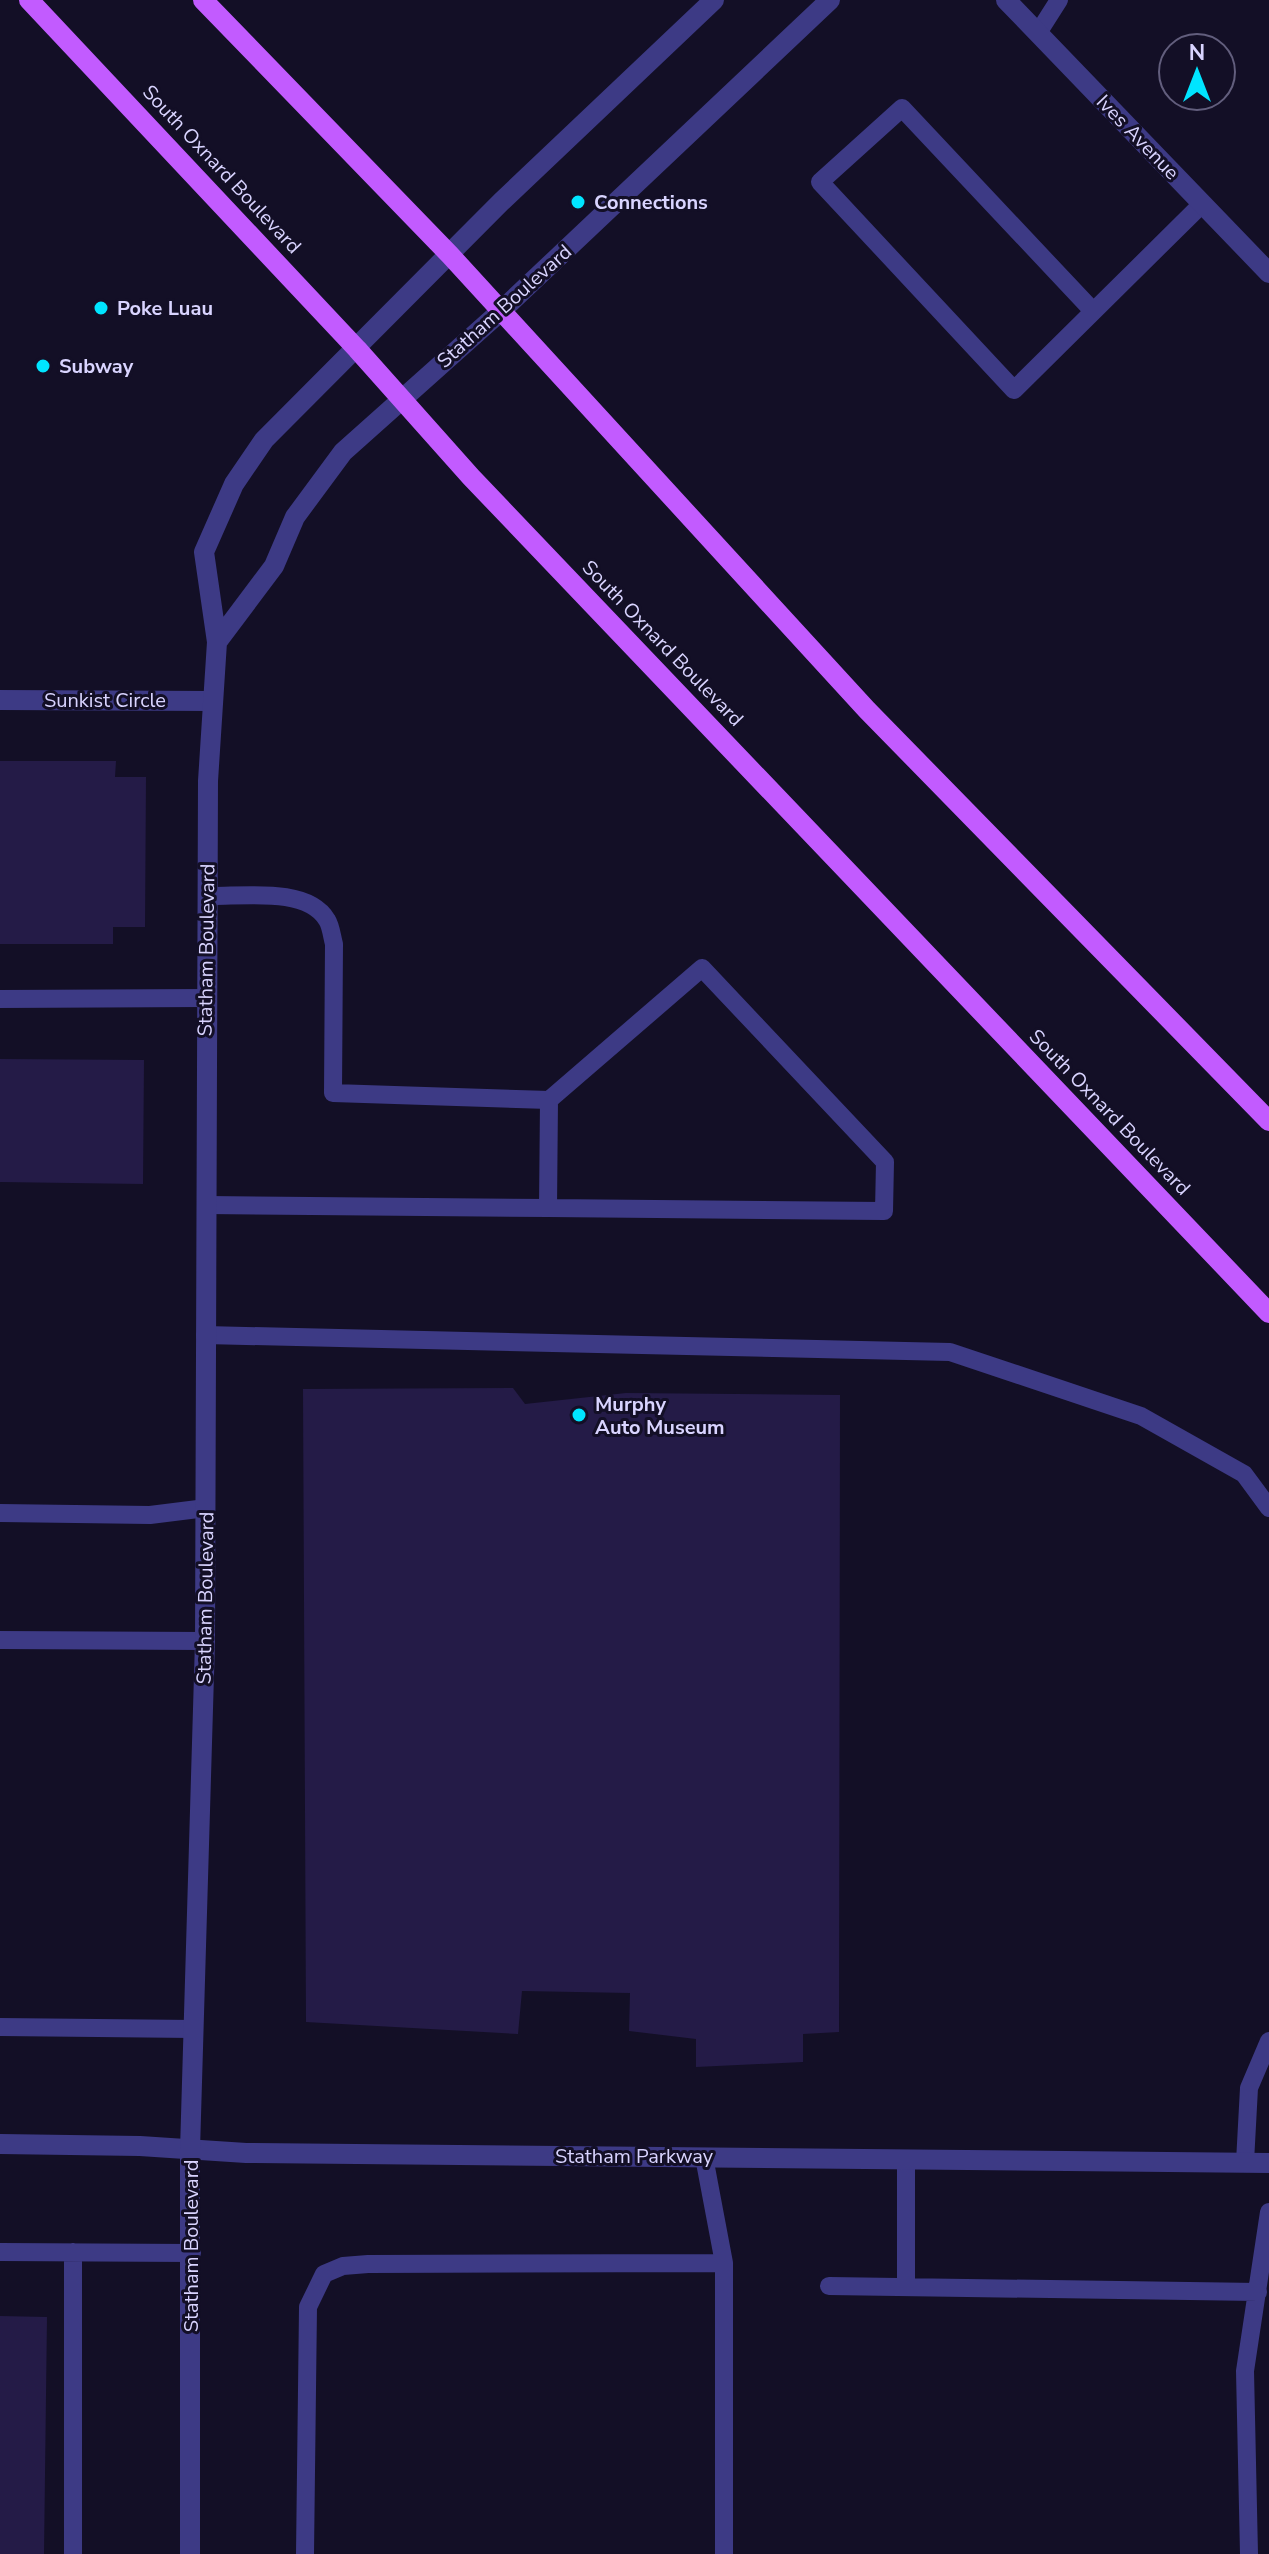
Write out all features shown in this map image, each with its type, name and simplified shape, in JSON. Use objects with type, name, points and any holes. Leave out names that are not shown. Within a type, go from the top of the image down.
[{"type":"main road","name":"South Oxnard Boulevard","points":[[29,0],[357,349],[471,477],[1269,1313]]},
{"type":"main road","points":[[203,0],[450,255],[867,710],[1269,1121]]},
{"type":"street","name":"Statham Boulevard","points":[[190,2554],[190,2150],[205,1641],[205,998],[211,701],[217,642],[204,552],[234,484],[264,440],[714,0]]},
{"type":"street","name":"Statham Boulevard","points":[[217,642],[274,566],[295,517],[343,452],[501,311],[830,0]]},
{"type":"street","name":"Ives Avenue","points":[[1006,0],[1269,273]]},
{"type":"street","name":"Sunkist Circle","points":[[0,700],[211,701]]},
{"type":"street","name":"Statham Parkway","points":[[0,2144],[140,2146],[190,2150],[1269,2163]]},
{"type":"lane","points":[[1038,33],[1059,0]]},
{"type":"lane","points":[[1093,311],[902,108],[820,182],[1014,390],[1202,204]]},
{"type":"lane","points":[[206,1205],[884,1211],[885,1162],[702,968],[549,1100],[333,1093],[334,944],[328,920],[313,905],[287,898],[207,896]]},
{"type":"lane","points":[[0,999],[205,998]]},
{"type":"lane","points":[[548,1208],[549,1100]]},
{"type":"lane","points":[[205,1335],[950,1352],[1141,1416],[1244,1474],[1269,1508]]},
{"type":"lane","points":[[0,1513],[150,1515],[206,1508]]},
{"type":"lane","points":[[0,1640],[205,1641]]},
{"type":"lane","points":[[0,2027],[194,2029]]},
{"type":"lane","points":[[1245,2162],[1249,2088],[1269,2041]]},
{"type":"lane","points":[[704,2157],[724,2263],[724,2554]]},
{"type":"lane","points":[[906,2159],[906,2287]]},
{"type":"lane","points":[[1249,2554],[1245,2371],[1269,2212]]},
{"type":"lane","points":[[0,2252],[192,2253]]},
{"type":"lane","points":[[73,2252],[73,2554]]},
{"type":"lane","points":[[305,2554],[308,2307],[324,2274],[343,2266],[368,2264],[724,2263]]},
{"type":"lane","points":[[829,2286],[1258,2292]]},
{"type":"building","points":[[0,761],[116,761],[115,777],[146,777],[145,927],[113,927],[113,944],[0,944]]},
{"type":"building","points":[[0,1059],[144,1060],[143,1184],[0,1182]]},
{"type":"building","points":[[513,1388],[525,1404],[626,1393],[840,1395],[839,2032],[803,2034],[803,2062],[696,2067],[696,2039],[629,2031],[630,1993],[522,1991],[518,2034],[306,2022],[303,1389]]},
{"type":"building","points":[[0,2316],[47,2317],[44,2554],[0,2554]]},
{"type":"place","name":"Connections","points":[[578,202]]},
{"type":"place","name":"Poke Luau","points":[[101,308]]},
{"type":"place","name":"Subway","points":[[43,366]]},
{"type":"place","name":"Murphy Auto Museum","points":[[579,1415]]}]
